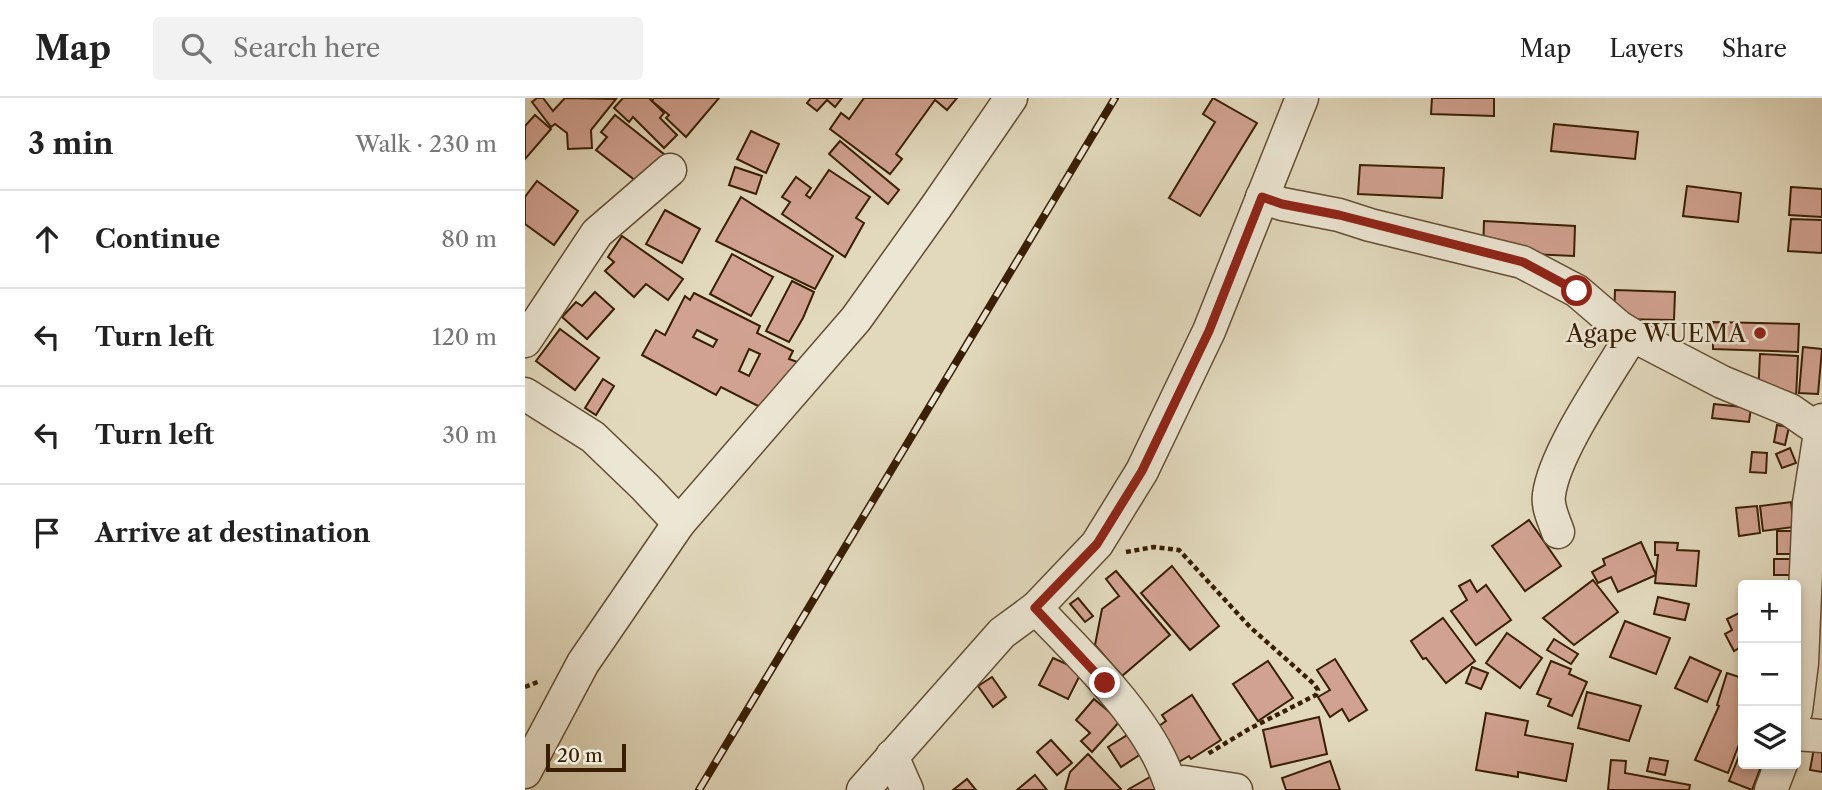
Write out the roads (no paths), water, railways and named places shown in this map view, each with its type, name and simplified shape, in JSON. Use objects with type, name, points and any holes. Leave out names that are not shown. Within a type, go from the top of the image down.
[{"type":"street","points":[[525,772],[583,663],[679,523],[856,319],[1011,98]]},
{"type":"street","points":[[863,790],[1002,633],[1035,608],[1097,544],[1142,471],[1209,331],[1302,98]]},
{"type":"street","points":[[525,341],[597,233],[670,170]]},
{"type":"street","points":[[1262,197],[1523,262],[1577,291],[1632,335],[1722,382],[1821,425],[1809,503],[1802,663],[1797,706]]},
{"type":"street","points":[[1557,532],[1548,496],[1558,464],[1632,335]]},
{"type":"street","points":[[525,394],[593,437],[679,523]]},
{"type":"street","points":[[1809,503],[1822,474]]},
{"type":"street","points":[[1035,608],[1132,716],[1177,787],[1236,790]]},
{"type":"street","points":[[1801,734],[1822,736]]},
{"type":"street","points":[[892,756],[907,790]]},
{"type":"street","points":[[1771,790],[1779,769]]},
{"type":"railway","points":[[699,790],[1115,98]]},
{"type":"place","name":"Agape WUEMA","points":[[1760,333]]}]
